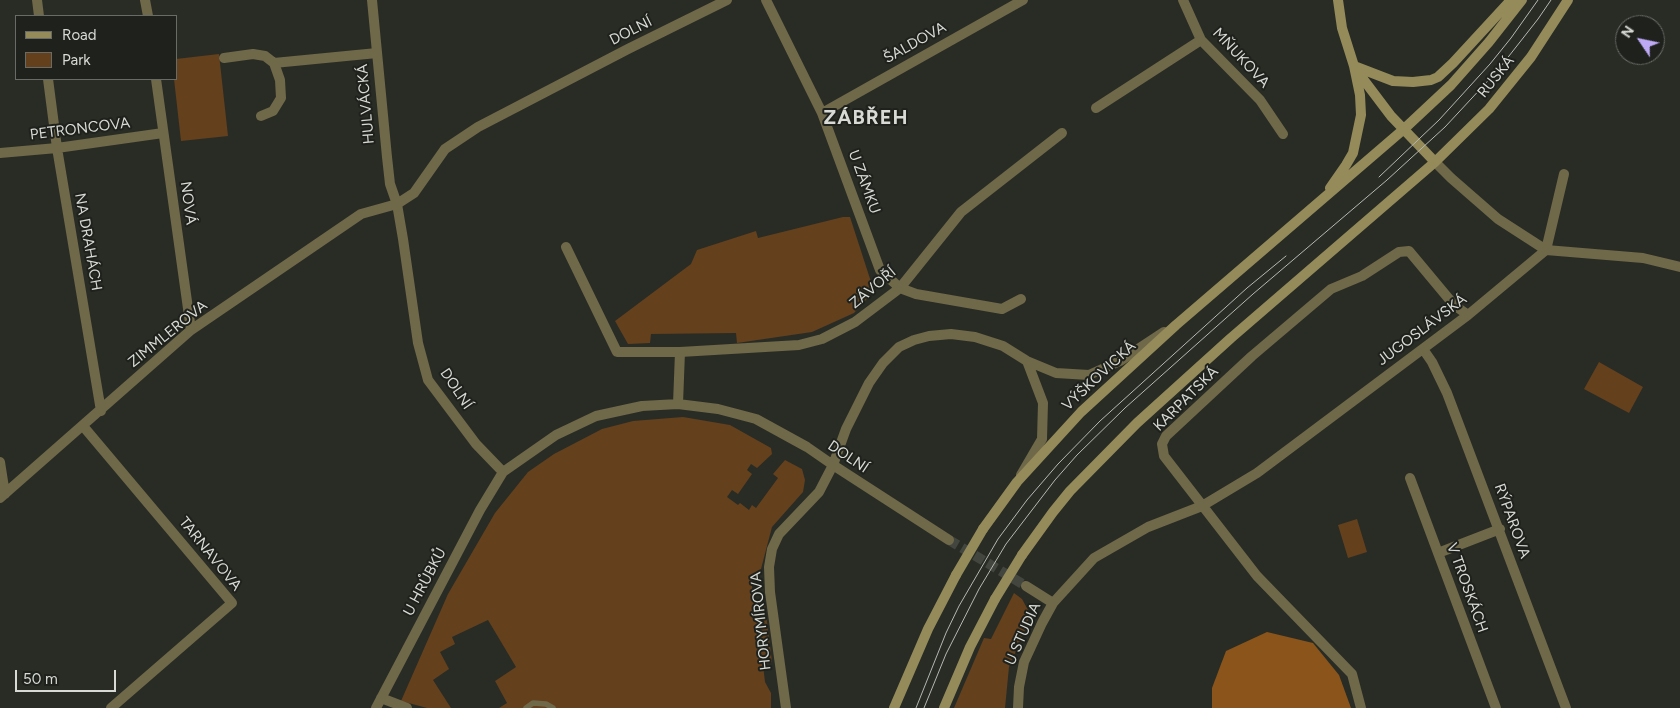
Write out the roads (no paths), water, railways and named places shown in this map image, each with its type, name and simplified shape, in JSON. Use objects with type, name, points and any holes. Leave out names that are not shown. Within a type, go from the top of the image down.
[{"type":"street","points":[[37,0],[39,15]]},
{"type":"street","points":[[146,0],[148,15]]},
{"type":"street","name":"HULVÁCKÁ","points":[[372,0],[386,157],[390,184],[397,204]]},
{"type":"street","name":"DOLNÍ","points":[[727,0],[478,127],[446,149],[414,193],[397,204],[404,239],[416,334],[428,380],[476,444],[503,472],[556,435],[596,416],[642,406],[678,404],[718,409],[756,419],[807,447],[949,540]]},
{"type":"street","name":"U ZÁMKU","points":[[766,0],[822,113],[880,270],[900,288]]},
{"type":"street","name":"ŠALDOVA","points":[[822,113],[1023,0]]},
{"type":"street","name":"MŇUKOVA","points":[[1183,0],[1201,40],[1260,100],[1283,134]]},
{"type":"street","points":[[1319,202],[1346,166],[1353,153],[1361,115],[1361,103],[1354,66],[1342,28],[1338,0]]},
{"type":"street","points":[[1354,66],[1393,80],[1413,82],[1431,80],[1438,77],[1453,63],[1511,0]]},
{"type":"street","name":"RUSKÁ","points":[[1404,129],[1451,85],[1489,42],[1522,0]]},
{"type":"street","name":"RUSKÁ","points":[[1436,162],[1498,100],[1531,57],[1568,0]]},
{"type":"street","points":[[1096,108],[1201,40]]},
{"type":"street","points":[[274,63],[377,53]]},
{"type":"street","points":[[224,58],[253,54],[265,56],[274,63],[280,80],[281,98],[273,111],[261,116]]},
{"type":"street","points":[[1354,66],[1373,93],[1404,129],[1451,178],[1498,219],[1546,250],[1643,258],[1680,267]]},
{"type":"street","name":"NA DRAHÁCH","points":[[48,80],[57,148],[101,411]]},
{"type":"street","name":"NOVÁ","points":[[156,80],[191,330]]},
{"type":"street","name":"VÝŠKOVICKÁ","points":[[894,708],[928,628],[956,574],[983,530],[1017,482],[1081,412],[1176,324],[1404,129]]},
{"type":"street","name":"PETRONCOVA","points":[[0,153],[57,148],[164,133]]},
{"type":"street","name":"ZÁVOŘÍ","points":[[566,247],[617,352],[680,352],[799,345],[822,339],[855,322],[900,288],[960,212],[1062,133]]},
{"type":"street","points":[[944,708],[970,647],[995,599],[1022,555],[1070,491],[1137,423],[1231,338],[1436,162]]},
{"type":"street","points":[[1546,250],[1564,174]]},
{"type":"street","name":"ZIMMLEROVA","points":[[2,496],[191,330],[361,214],[397,204]]},
{"type":"street","name":"JUGOSLÁVSKÁ","points":[[1053,603],[1094,558],[1148,527],[1202,506],[1257,473],[1468,315],[1546,250]]},
{"type":"street","name":"KARPATSKÁ","points":[[1362,708],[1352,674],[1257,576],[1164,456],[1162,444],[1166,436],[1252,356],[1331,289],[1362,276],[1399,252],[1409,251],[1454,305],[1468,315]]},
{"type":"street","points":[[900,288],[916,294],[1002,309],[1021,299]]},
{"type":"street","name":"HORYMÍROVA","points":[[786,708],[770,592],[769,567],[772,549],[779,534],[819,492],[833,465],[846,429],[868,383],[899,348],[914,340],[929,336],[951,334],[1003,346],[1027,362],[1056,373],[1089,375],[1120,361],[1176,324]]},
{"type":"street","name":"RÝPAROVA","points":[[1423,349],[1432,362],[1447,393],[1500,529],[1532,622],[1566,708]]},
{"type":"street","points":[[678,404],[680,352]]},
{"type":"street","points":[[1017,482],[1042,439],[1043,403],[1027,362]]},
{"type":"street","name":"TARNAVOVA","points":[[83,426],[232,602],[111,708]]},
{"type":"street","points":[[0,462],[2,496]]},
{"type":"street","name":"U HRŮBKŮ","points":[[376,708],[480,510],[503,472]]},
{"type":"street","name":"V TROSKÁCH","points":[[1410,478],[1496,708]]},
{"type":"street","points":[[1438,553],[1500,529]]},
{"type":"street","points":[[1026,586],[1053,603]]},
{"type":"street","name":"U STUDIA","points":[[1018,708],[1019,687],[1024,662],[1053,603]]},
{"type":"street","points":[[382,698],[406,708]]},
{"type":"lane","points":[[526,708],[533,703],[546,704],[553,708]]},
{"type":"tunnel","points":[[949,540],[1026,586]]},
{"type":"tram line","points":[[1379,177],[1439,120],[1490,64],[1538,0]]},
{"type":"tram line","points":[[924,708],[946,654],[979,589],[1006,544],[1055,480],[1077,455],[1125,408],[1253,294],[1387,180],[1445,127],[1498,70],[1551,0]]},
{"type":"tram line","points":[[916,708],[959,606],[998,539],[1027,500],[1058,464],[1100,421],[1247,288],[1286,256]]},
{"type":"district","name":"ZÁBŘEH","points":[[866,118]]}]
